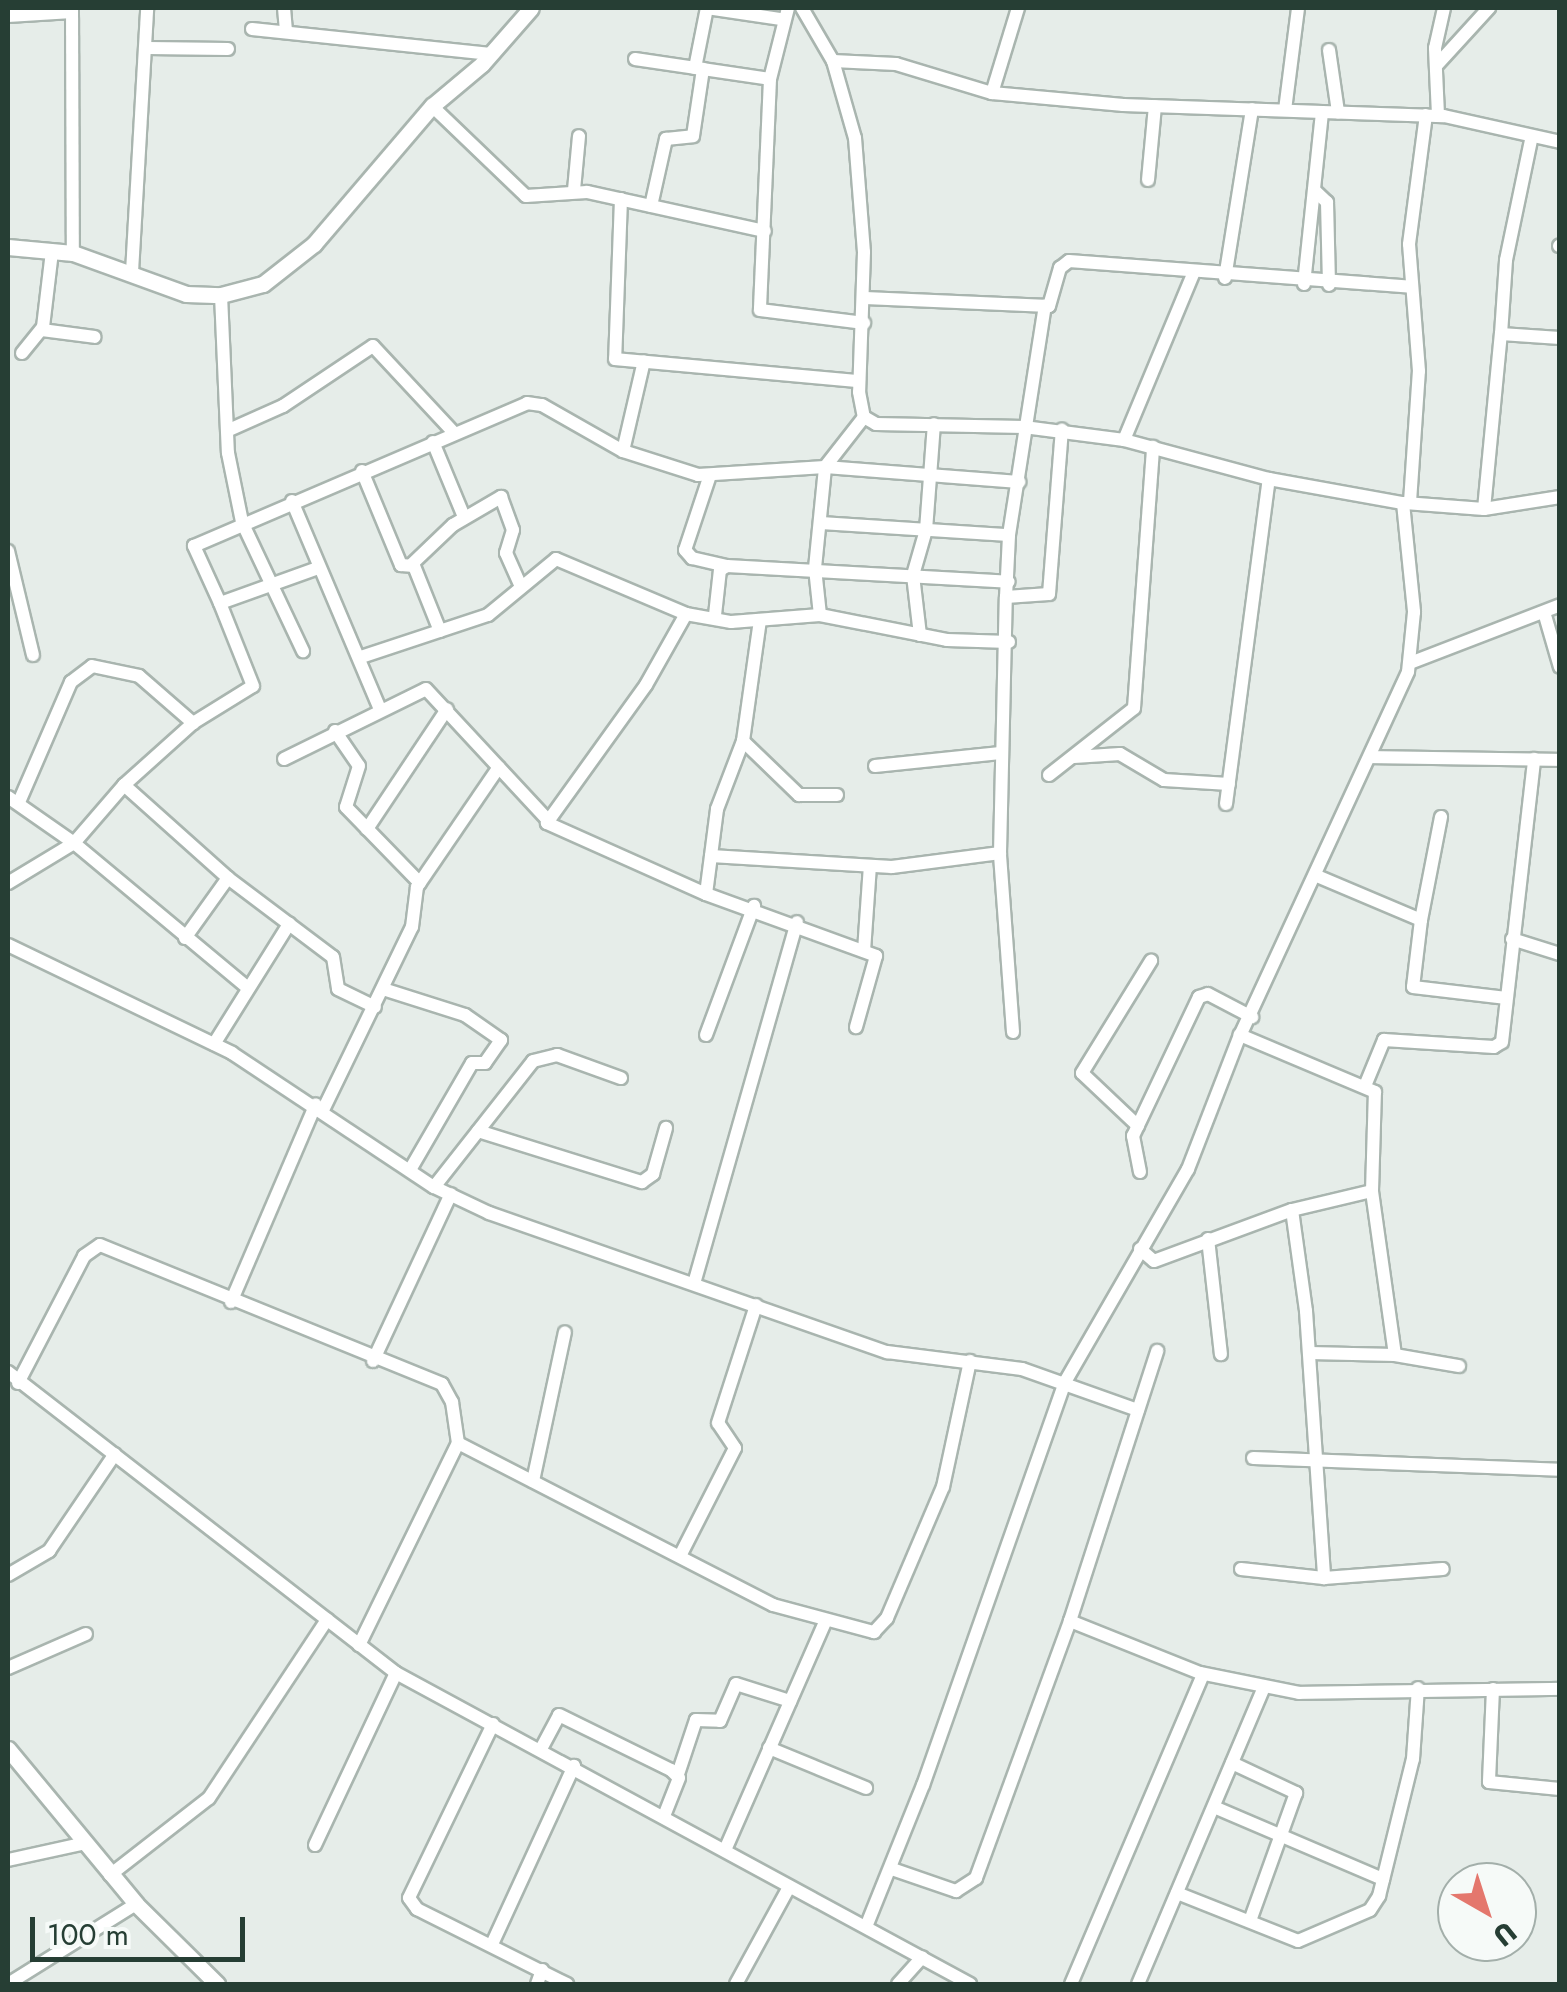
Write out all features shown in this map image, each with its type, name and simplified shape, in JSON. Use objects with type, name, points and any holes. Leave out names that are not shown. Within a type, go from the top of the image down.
[{"type":"street","points":[[132,272],[148,48],[147,8]]},
{"type":"street","points":[[284,8],[286,32]]},
{"type":"street","points":[[8,247],[73,253],[186,294],[221,295],[263,284],[314,244],[432,106],[491,54],[531,8]]},
{"type":"street","points":[[651,206],[666,139],[693,136],[707,8],[784,13],[770,79],[760,310],[864,323]]},
{"type":"street","points":[[802,8],[833,61],[855,138],[865,298],[859,381],[864,417],[825,467],[815,568],[820,614]]},
{"type":"street","points":[[992,93],[1018,8]]},
{"type":"street","points":[[1285,110],[1298,8]]},
{"type":"street","points":[[867,1924],[892,1869],[1066,1382],[1188,1169],[1240,1035],[1252,1017],[1372,757],[1410,663],[1414,612],[1406,503],[1418,371],[1410,234],[1432,115],[1444,8],[1430,8]]},
{"type":"street","points":[[1436,66],[1489,8]]},
{"type":"street","points":[[8,16],[72,10],[73,253]]},
{"type":"street","points":[[252,30],[491,54]]},
{"type":"street","points":[[148,48],[228,49]]},
{"type":"street","points":[[1329,50],[1338,112]]},
{"type":"street","points":[[635,59],[770,79]]},
{"type":"street","points":[[833,61],[896,64],[992,93],[1155,106],[1432,115],[1531,140],[1560,142]]},
{"type":"street","points":[[432,106],[526,196],[574,190],[765,231]]},
{"type":"street","points":[[1148,180],[1155,106]]},
{"type":"street","points":[[1225,278],[1252,109]]},
{"type":"street","points":[[1304,284],[1322,112]]},
{"type":"street","points":[[574,190],[578,136]]},
{"type":"street","points":[[1484,509],[1506,260],[1531,140]]},
{"type":"street","points":[[1314,190],[1327,202],[1330,284]]},
{"type":"street","points":[[621,198],[614,357],[859,381]]},
{"type":"street","points":[[42,330],[52,251]]},
{"type":"street","points":[[865,298],[1045,306],[1054,301],[1060,268],[1069,261],[1225,278],[1411,288]]},
{"type":"street","points":[[1124,440],[1193,274]]},
{"type":"street","points":[[221,295],[230,430],[242,522],[269,588],[303,651]]},
{"type":"street","points":[[1013,1032],[1000,852],[1000,753],[1009,642],[1006,598],[1009,535],[1045,306]]},
{"type":"street","points":[[22,353],[27,339],[42,330],[95,337]]},
{"type":"street","points":[[1501,334],[1560,338]]},
{"type":"street","points":[[230,430],[292,400],[373,346],[454,433]]},
{"type":"street","points":[[623,451],[644,361]]},
{"type":"street","points":[[8,884],[74,843],[124,785],[193,723],[254,684],[194,546],[454,433],[536,402],[623,451],[710,475],[825,467],[1019,482]]},
{"type":"street","points":[[864,417],[876,424],[1062,430],[1124,440],[1269,479],[1406,503],[1484,509],[1560,496]]},
{"type":"street","points":[[920,634],[913,576],[926,530],[934,424]]},
{"type":"street","points":[[1006,598],[1048,594],[1062,430]]},
{"type":"street","points":[[433,442],[464,517]]},
{"type":"street","points":[[1049,774],[1134,708],[1153,447]]},
{"type":"street","points":[[362,472],[400,564],[412,564],[464,517],[492,500],[504,500],[512,530],[506,552],[521,587]]},
{"type":"street","points":[[710,475],[685,552],[728,566],[1008,582]]},
{"type":"street","points":[[1226,804],[1269,479]]},
{"type":"street","points":[[292,501],[380,709]]},
{"type":"street","points":[[821,523],[1009,535]]},
{"type":"street","points":[[8,551],[32,654]]},
{"type":"street","points":[[361,657],[488,615],[556,559],[686,614],[715,615],[731,622],[820,614],[920,634],[1009,642]]},
{"type":"street","points":[[412,564],[440,631]]},
{"type":"street","points":[[715,615],[720,570],[728,566]]},
{"type":"street","points":[[220,603],[318,568]]},
{"type":"street","points":[[1410,663],[1560,605]]},
{"type":"street","points":[[1544,612],[1560,667]]},
{"type":"street","points":[[546,819],[646,685],[686,614]]},
{"type":"street","points":[[706,894],[717,809],[743,741],[760,620]]},
{"type":"street","points":[[193,723],[138,676],[92,666],[71,682],[13,800],[74,843],[247,987]]},
{"type":"street","points":[[284,759],[426,688],[553,829],[706,894],[797,922],[880,960],[856,1027]]},
{"type":"street","points":[[366,829],[447,709]]},
{"type":"street","points":[[334,731],[359,766],[345,804],[420,882]]},
{"type":"street","points":[[743,741],[799,795],[837,795]]},
{"type":"street","points":[[875,766],[1000,753]]},
{"type":"street","points":[[1073,757],[1120,754],[1164,780],[1229,784]]},
{"type":"street","points":[[1372,757],[1560,760]]},
{"type":"street","points":[[1365,1086],[1384,1040],[1500,1045],[1534,759]]},
{"type":"street","points":[[231,1302],[320,1106],[375,1007],[412,926],[420,882],[499,766]]},
{"type":"street","points":[[124,785],[228,878],[335,960],[338,989],[375,1007]]},
{"type":"street","points":[[1441,817],[1420,920],[1413,987],[1506,998]]},
{"type":"street","points":[[711,856],[870,866],[1000,852]]},
{"type":"street","points":[[864,951],[870,866]]},
{"type":"street","points":[[1317,876],[1420,920]]},
{"type":"street","points":[[185,938],[228,878]]},
{"type":"street","points":[[706,1035],[754,906]]},
{"type":"street","points":[[695,1280],[797,922]]},
{"type":"street","points":[[214,1044],[289,924]]},
{"type":"street","points":[[1512,939],[1546,945],[1560,954]]},
{"type":"street","points":[[8,946],[214,1044],[320,1106],[434,1187],[451,1194],[887,1352],[970,1362],[1066,1382],[1138,1410]]},
{"type":"street","points":[[1138,1126],[1082,1073],[1152,961]]},
{"type":"street","points":[[383,989],[465,1015],[502,1040],[485,1063],[472,1063],[410,1170]]},
{"type":"street","points":[[1140,1172],[1132,1147],[1138,1126],[1202,994],[1252,1017]]},
{"type":"street","points":[[1240,1035],[1365,1086],[1377,1098],[1372,1190],[1395,1355]]},
{"type":"street","points":[[434,1187],[540,1057],[557,1056],[621,1078]]},
{"type":"street","points":[[478,1131],[642,1182],[652,1174],[666,1128]]},
{"type":"street","points":[[1140,1250],[1154,1261],[1292,1210],[1372,1190]]},
{"type":"street","points":[[373,1361],[451,1194]]},
{"type":"street","points":[[1292,1210],[1310,1353],[1324,1578]]},
{"type":"street","points":[[1208,1239],[1221,1354]]},
{"type":"street","points":[[358,1645],[458,1442],[452,1402],[442,1384],[373,1361],[110,1248],[90,1248],[13,1377],[115,1454],[358,1645],[396,1673],[574,1766],[789,1887],[867,1924],[970,1984]]},
{"type":"street","points":[[680,1556],[735,1448],[718,1423],[756,1305]]},
{"type":"street","points":[[533,1481],[565,1332]]},
{"type":"street","points":[[892,1869],[956,1891],[972,1886],[1070,1621],[1157,1351]]},
{"type":"street","points":[[1310,1353],[1395,1355],[1458,1366]]},
{"type":"street","points":[[458,1442],[773,1605],[866,1634],[887,1618],[943,1487],[970,1362]]},
{"type":"street","points":[[8,1575],[49,1552],[115,1454]]},
{"type":"street","points":[[1253,1458],[1560,1470]]},
{"type":"street","points":[[1241,1569],[1324,1578],[1442,1569]]},
{"type":"street","points":[[110,1875],[210,1798],[327,1620]]},
{"type":"street","points":[[1070,1621],[1203,1674],[1299,1694],[1418,1688],[1560,1689]]},
{"type":"street","points":[[725,1850],[825,1622]]},
{"type":"street","points":[[8,1668],[86,1634]]},
{"type":"street","points":[[315,1844],[396,1673]]},
{"type":"street","points":[[1071,1984],[1203,1674]]},
{"type":"street","points":[[664,1816],[696,1720],[720,1721],[734,1686],[743,1682],[790,1701]]},
{"type":"street","points":[[1138,1984],[1264,1687]]},
{"type":"street","points":[[1177,1893],[1298,1940],[1313,1939],[1370,1910],[1384,1879],[1413,1760],[1418,1688]]},
{"type":"street","points":[[1494,1689],[1490,1782],[1560,1789]]},
{"type":"street","points":[[542,1749],[559,1715],[678,1774]]},
{"type":"street","points":[[493,1724],[410,1898],[417,1909],[493,1942],[566,1984]]},
{"type":"street","points":[[770,1748],[866,1788]]},
{"type":"street","points":[[8,1749],[110,1875],[217,1984]]},
{"type":"street","points":[[1232,1763],[1295,1788],[1284,1836],[1250,1921]]},
{"type":"street","points":[[493,1942],[574,1766]]},
{"type":"street","points":[[1214,1806],[1384,1879]]},
{"type":"street","points":[[8,1860],[85,1842]]},
{"type":"street","points":[[736,1984],[789,1887]]},
{"type":"street","points":[[8,1984],[136,1904]]},
{"type":"street","points":[[898,1984],[922,1957]]},
{"type":"street","points":[[537,1984],[542,1970]]}]
